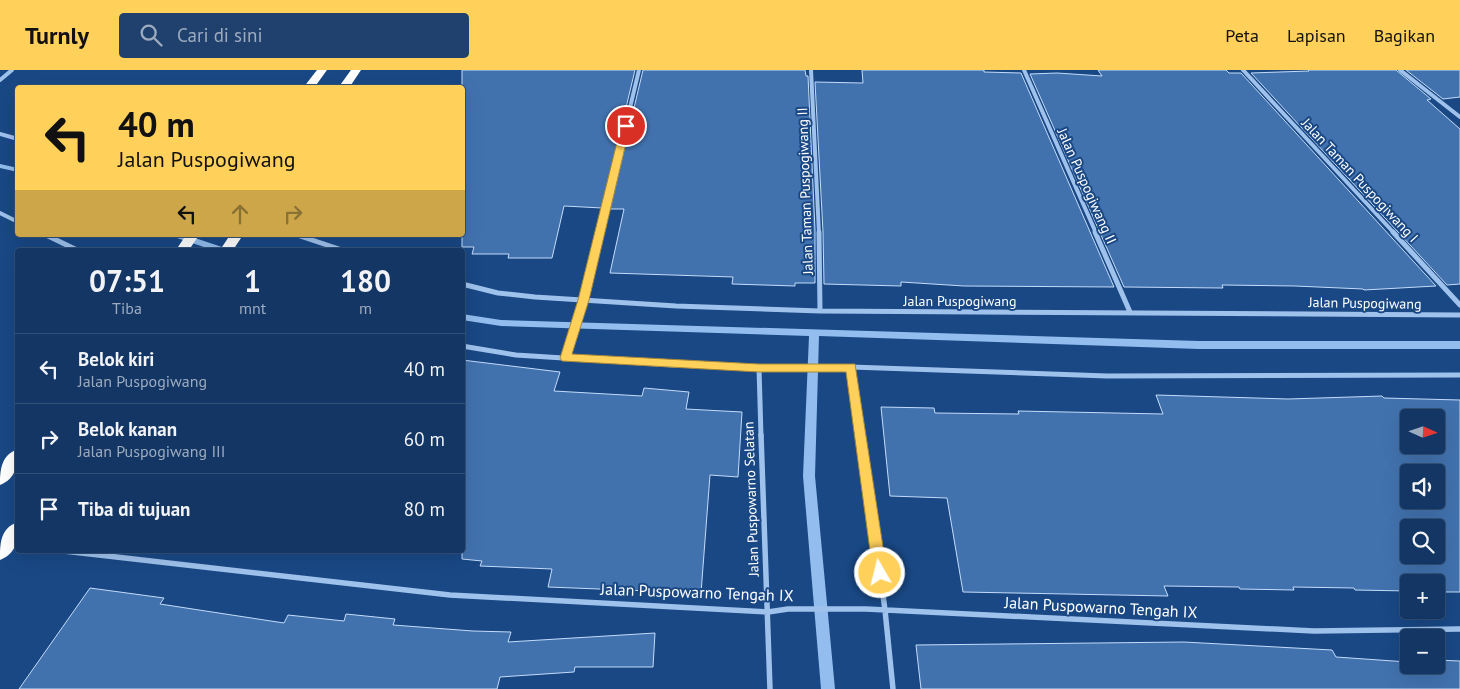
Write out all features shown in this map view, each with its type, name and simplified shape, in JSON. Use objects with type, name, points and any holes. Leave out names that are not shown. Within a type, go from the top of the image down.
[{"type":"highway","points":[[310,85],[322,70]]},
{"type":"highway","points":[[345,85],[356,70]]},
{"type":"highway","points":[[184,248],[192,237]]},
{"type":"highway","points":[[227,248],[236,237]]},
{"type":"highway","points":[[0,478],[15,460]]},
{"type":"street","points":[[0,80],[12,70]]},
{"type":"street","points":[[566,358],[583,302],[639,70]]},
{"type":"street","name":"Jalan Taman Puspogiwang II","points":[[811,70],[819,233],[820,311]]},
{"type":"street","name":"Jalan Puspogiwang II","points":[[1024,70],[1130,312]]},
{"type":"street","name":"Jalan Taman Puspogiwang I","points":[[1243,70],[1460,305]]},
{"type":"street","points":[[1400,70],[1460,117]]},
{"type":"street","points":[[0,134],[15,137]]},
{"type":"street","points":[[0,213],[15,220]]},
{"type":"street","points":[[50,237],[73,248]]},
{"type":"street","points":[[303,237],[336,248]]},
{"type":"street","name":"Jalan Puspogiwang","points":[[465,285],[535,298],[583,302],[820,311],[1460,315]]},
{"type":"street","points":[[465,346],[516,355],[759,368],[851,367],[1107,376],[1460,375]]},
{"type":"street","points":[[851,367],[885,610],[893,689]]},
{"type":"street","name":"Jalan Puspowarno Selatan","points":[[759,368],[770,689]]},
{"type":"street","name":"Jalan Puspowarno Tengah IX","points":[[81,553],[450,595],[768,612],[788,609],[866,609],[1314,631],[1460,629]]},
{"type":"building","points":[[462,70],[635,70],[602,208],[564,206],[552,258],[508,258],[509,254],[472,254],[474,247],[462,247],[462,237],[465,237],[465,85],[462,85]]},
{"type":"building","points":[[643,70],[805,70],[806,76],[808,76],[815,230],[815,283],[795,283],[795,286],[732,284],[733,277],[610,273],[624,209],[610,209]]},
{"type":"building","points":[[862,70],[984,70],[984,72],[1021,73],[1114,287],[964,286],[901,282],[901,286],[824,284],[815,82],[863,83]]},
{"type":"building","points":[[1098,70],[1226,70],[1229,73],[1241,73],[1436,286],[1364,290],[1295,286],[1222,285],[1223,288],[1124,287],[1030,74],[1057,73],[1102,76]]},
{"type":"building","points":[[1308,70],[1396,70],[1431,99],[1427,100],[1460,129],[1460,284],[1447,285],[1251,73]]},
{"type":"building","points":[[1406,70],[1460,70],[1460,97],[1443,99]]},
{"type":"building","points":[[465,360],[560,372],[554,391],[642,396],[644,388],[689,392],[686,409],[742,412],[738,477],[710,475],[701,593],[548,587],[552,569],[480,566],[482,561],[462,559],[462,553],[465,553]]},
{"type":"building","points":[[1156,395],[1288,399],[1382,396],[1384,398],[1460,400],[1460,592],[1445,592],[1445,574],[1400,574],[1400,591],[1355,590],[1354,588],[1293,587],[1294,590],[1164,586],[1168,596],[963,592],[947,498],[890,496],[881,407],[934,408],[935,413],[1019,414],[1018,411],[1163,414]]},
{"type":"building","points":[[90,588],[164,598],[160,604],[284,623],[288,615],[344,621],[346,614],[395,619],[393,625],[511,632],[508,642],[655,633],[653,667],[575,667],[574,672],[500,677],[497,689],[19,689]]},
{"type":"building","points":[[1184,642],[1332,650],[1336,657],[1400,661],[1400,674],[1445,674],[1445,660],[1460,661],[1460,689],[921,689],[916,645]]},
{"type":"waterway","points":[[0,166],[15,169]]},
{"type":"waterway","points":[[183,237],[216,248]]},
{"type":"waterway","points":[[465,317],[501,323],[1199,345],[1460,345]]},
{"type":"waterway","points":[[814,333],[809,476],[828,689]]},
{"type":"route","points":[[626,126],[584,300],[566,358],[759,368],[851,367],[880,573]]}]
